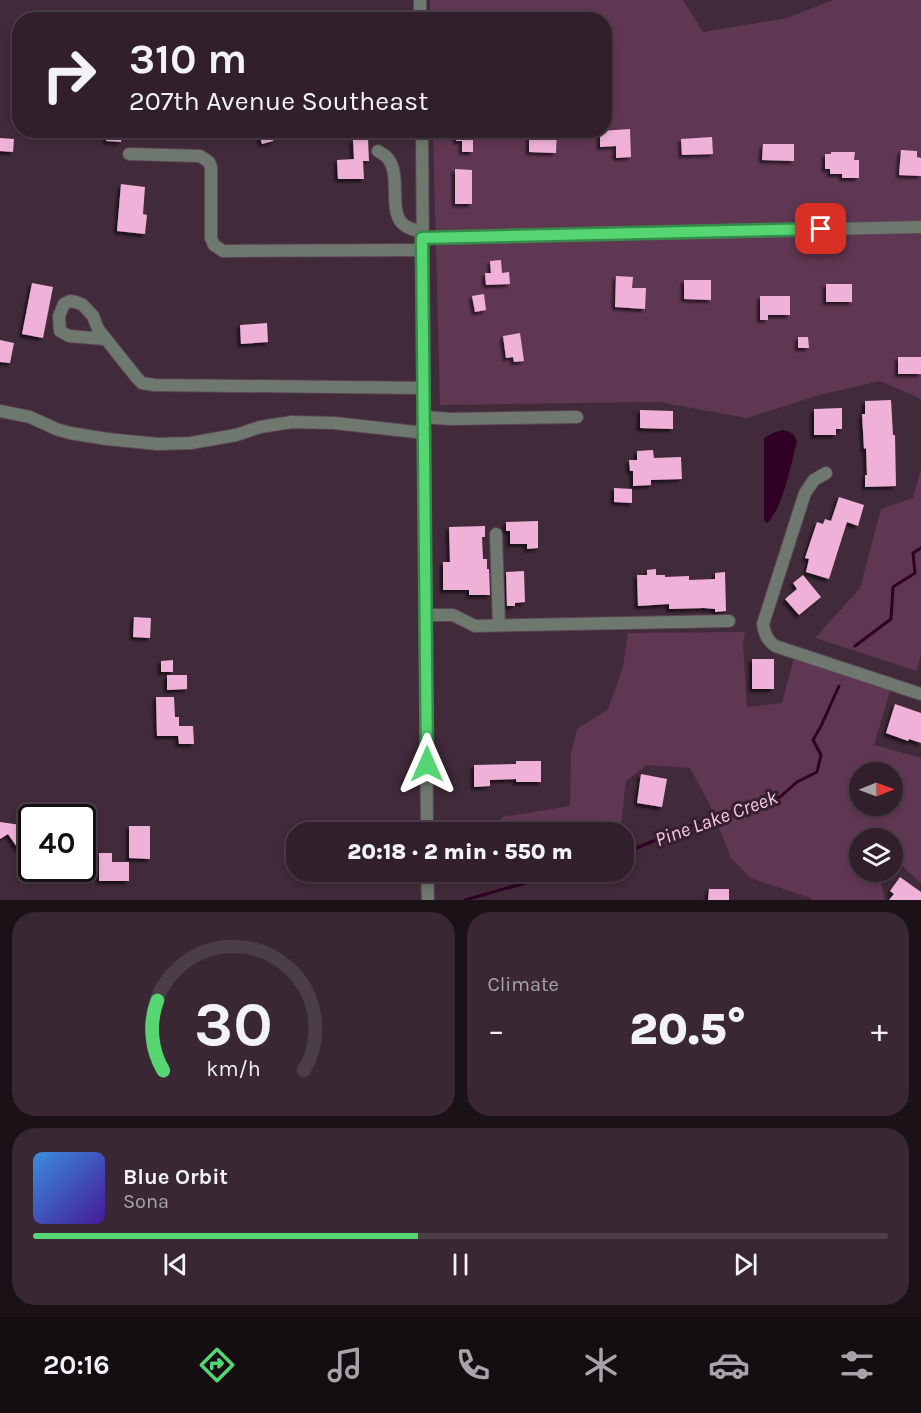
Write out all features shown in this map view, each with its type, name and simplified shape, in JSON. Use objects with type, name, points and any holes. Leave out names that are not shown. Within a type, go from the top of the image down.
[{"type":"street","points":[[422,138],[427,822]]},
{"type":"street","points":[[378,151],[389,160],[395,176],[399,219],[422,240]]},
{"type":"street","points":[[129,154],[201,156],[209,162],[211,167],[210,238],[214,245],[223,251],[422,240],[921,227]]},
{"type":"street","points":[[105,339],[142,382],[154,385],[424,388]]},
{"type":"street","points":[[0,411],[30,417],[70,434],[158,444],[199,442],[236,435],[260,427],[292,422],[334,423],[425,433]]},
{"type":"street","points":[[425,417],[577,417]]},
{"type":"street","points":[[826,473],[814,480],[805,493],[764,624],[768,640],[775,646],[921,694]]},
{"type":"street","points":[[496,534],[499,625]]},
{"type":"street","points":[[426,615],[453,615],[475,626],[729,621]]},
{"type":"street","points":[[428,882],[428,900]]},
{"type":"shaded area","points":[[430,0],[683,0],[703,32],[787,18],[833,0],[921,0],[921,399],[880,381],[819,395],[747,418],[659,402],[440,405],[433,138],[612,138],[612,12],[430,12]]},
{"type":"shaded area","points":[[782,430],[792,433],[797,442],[782,497],[767,523],[764,520],[764,438]]},
{"type":"shaded area","points":[[921,469],[921,653],[917,671],[815,638],[860,588],[881,509],[913,498]]},
{"type":"shaded area","points":[[745,632],[743,645],[747,707],[782,703],[794,658],[890,691],[874,745],[921,758],[921,883],[903,867],[903,828],[849,828],[849,882],[881,882],[885,900],[811,900],[811,898],[750,878],[731,858],[709,803],[690,768],[647,765],[626,781],[621,822],[500,822],[502,817],[570,806],[571,754],[577,729],[608,709],[623,667],[628,633]]},
{"type":"building","points":[[630,129],[631,157],[616,158],[616,146],[600,147],[600,138],[612,138],[612,130]]},
{"type":"building","points":[[712,137],[713,154],[682,155],[681,139]]},
{"type":"building","points":[[0,138],[14,139],[13,152],[0,151]]},
{"type":"building","points":[[106,138],[121,138],[121,142],[106,141]]},
{"type":"building","points":[[260,138],[274,138],[273,141],[262,144]]},
{"type":"building","points":[[456,138],[473,138],[473,152],[462,152],[462,141],[456,141]]},
{"type":"building","points":[[529,138],[557,138],[556,153],[529,152]]},
{"type":"building","points":[[368,139],[369,161],[363,161],[364,179],[338,179],[337,160],[354,159],[353,140]]},
{"type":"building","points":[[763,144],[794,144],[794,161],[762,160]]},
{"type":"building","points":[[901,150],[917,151],[917,157],[921,158],[921,176],[899,175]]},
{"type":"building","points":[[831,152],[855,152],[854,160],[859,160],[859,178],[842,178],[842,174],[830,174],[830,169],[825,169],[825,154],[831,154]]},
{"type":"building","points":[[455,169],[472,170],[472,204],[455,204]]},
{"type":"building","points":[[121,184],[145,187],[143,214],[147,215],[145,234],[117,231]]},
{"type":"building","points":[[501,260],[502,273],[509,272],[510,284],[486,285],[485,273],[491,273],[490,261]]},
{"type":"building","points":[[616,276],[633,277],[632,288],[646,288],[645,309],[615,307]]},
{"type":"building","points":[[684,280],[711,280],[711,300],[684,299]]},
{"type":"building","points":[[32,283],[53,287],[43,338],[22,334]]},
{"type":"building","points":[[826,284],[852,284],[852,302],[826,302]]},
{"type":"building","points":[[484,294],[486,310],[475,312],[472,296]]},
{"type":"building","points":[[760,296],[790,296],[790,315],[768,315],[768,320],[760,320]]},
{"type":"building","points":[[267,323],[268,342],[241,344],[240,325]]},
{"type":"building","points":[[520,333],[524,361],[514,362],[513,357],[506,358],[503,336]]},
{"type":"building","points":[[798,337],[808,337],[809,348],[798,348]]},
{"type":"building","points":[[0,340],[14,343],[10,363],[0,362]]},
{"type":"building","points":[[898,357],[921,357],[921,374],[898,374]]},
{"type":"building","points":[[891,400],[893,435],[895,435],[896,486],[865,487],[866,448],[864,449],[862,414],[865,414],[865,401]]},
{"type":"building","points":[[842,408],[842,429],[836,429],[836,435],[814,435],[814,409]]},
{"type":"building","points":[[640,410],[673,411],[673,429],[640,428]]},
{"type":"building","points":[[653,450],[654,458],[681,457],[682,479],[651,480],[651,485],[633,486],[633,471],[630,471],[629,460],[637,460],[637,451]]},
{"type":"building","points":[[614,488],[632,489],[632,503],[614,502]]},
{"type":"building","points":[[839,497],[864,505],[858,526],[847,522],[829,579],[806,572],[809,559],[805,558],[817,522],[823,524],[825,519],[831,521]]},
{"type":"building","points":[[538,521],[538,548],[527,549],[527,544],[510,544],[510,531],[506,531],[506,522]]},
{"type":"building","points":[[485,526],[485,537],[482,537],[483,559],[487,559],[487,569],[489,569],[490,595],[469,595],[469,590],[443,590],[443,562],[450,562],[449,527]]},
{"type":"building","points":[[656,569],[656,575],[689,576],[689,580],[715,579],[715,573],[725,572],[726,611],[715,612],[715,609],[704,608],[669,609],[669,604],[638,606],[637,575],[647,575],[647,570]]},
{"type":"building","points":[[524,571],[525,602],[507,606],[506,572]]},
{"type":"building","points":[[803,575],[821,597],[799,615],[785,599],[797,589],[793,583]]},
{"type":"building","points":[[134,617],[151,618],[150,638],[133,637]]},
{"type":"building","points":[[752,659],[774,659],[774,689],[752,689]]},
{"type":"building","points":[[173,660],[173,672],[161,672],[161,661]]},
{"type":"building","points":[[167,675],[187,675],[187,689],[167,690]]},
{"type":"building","points":[[156,697],[174,697],[175,717],[179,717],[179,726],[193,726],[194,744],[179,744],[178,736],[157,736]]},
{"type":"building","points":[[895,704],[921,713],[921,743],[886,733]]},
{"type":"building","points":[[516,761],[541,761],[541,782],[516,782],[516,779],[490,780],[490,786],[474,787],[474,765],[516,764]]},
{"type":"building","points":[[641,774],[667,779],[662,807],[637,803]]},
{"type":"building","points":[[0,822],[18,825],[18,849],[8,834],[0,839]]},
{"type":"building","points":[[129,826],[150,826],[150,859],[129,858]]},
{"type":"building","points":[[99,853],[112,853],[112,862],[129,862],[129,881],[99,881]]},
{"type":"building","points":[[903,879],[921,892],[921,900],[889,900],[894,894],[890,891],[896,882],[903,882]]},
{"type":"building","points":[[709,889],[729,889],[729,900],[708,900]]},
{"type":"waterway","name":"Pine Lake Creek","points":[[855,646],[891,619],[893,587],[915,573],[913,553],[921,548]]},
{"type":"waterway","name":"Pine Lake Creek","points":[[634,849],[705,820],[780,797],[797,782],[817,772],[821,755],[813,740],[839,686]]},
{"type":"waterway","name":"Pine Lake Creek","points":[[465,900],[529,882]]},
{"type":"route","points":[[427,764],[422,238],[821,229]]}]
